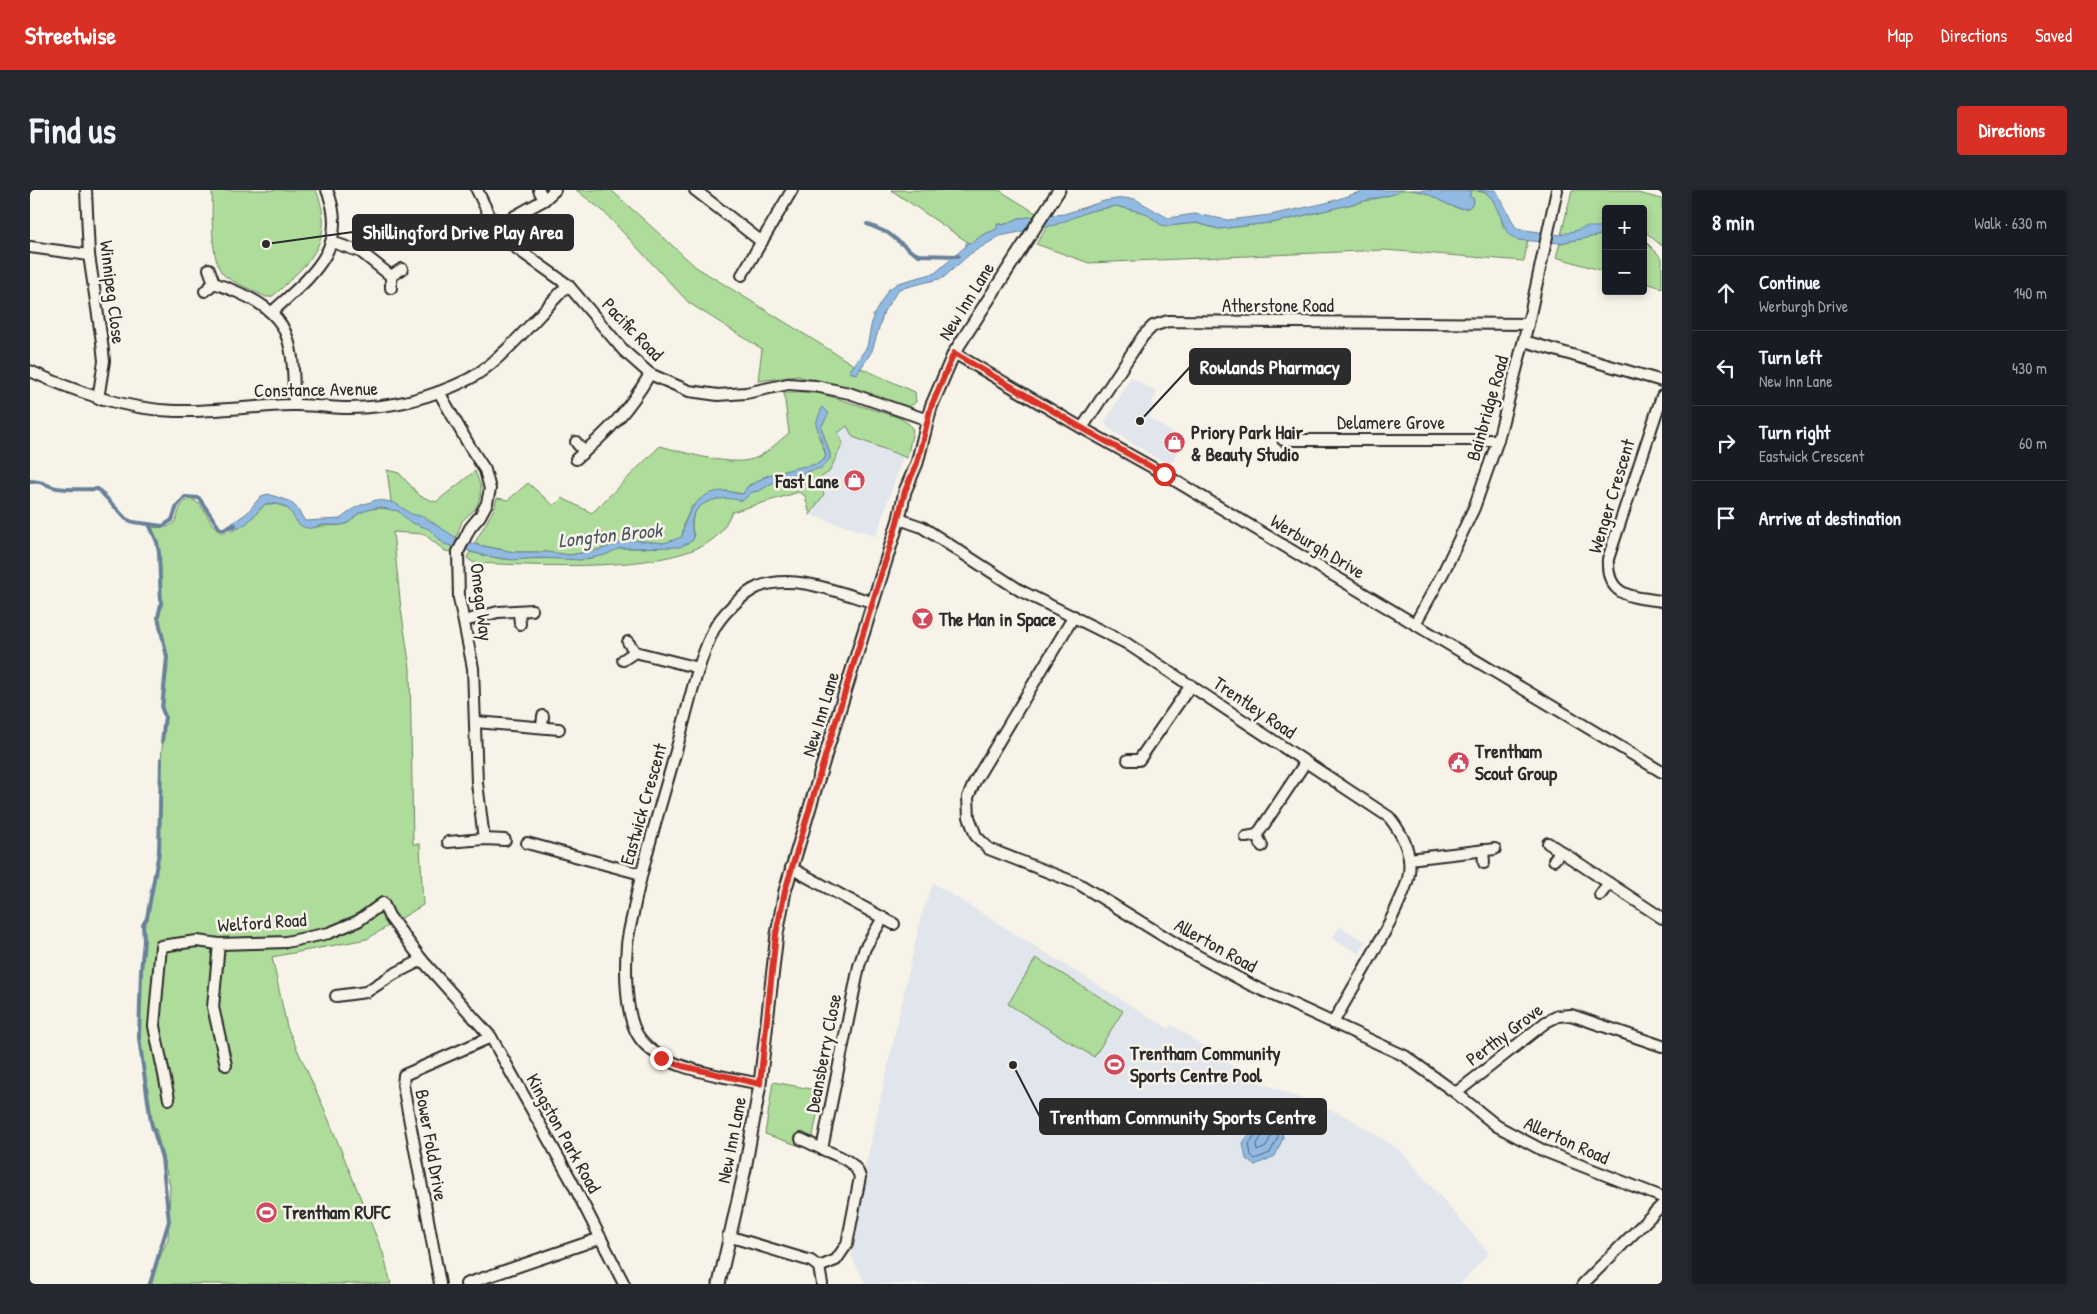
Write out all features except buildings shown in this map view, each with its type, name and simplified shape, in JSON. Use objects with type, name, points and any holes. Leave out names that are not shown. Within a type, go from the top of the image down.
[{"type":"street","name":"Winnipeg Close","points":[[86,190],[89,255],[104,361],[98,398]]},
{"type":"street","points":[[272,312],[309,278],[324,259],[332,242],[335,224],[334,205],[327,190]]},
{"type":"street","name":"Pacific Road","points":[[477,190],[495,227],[509,243],[524,256],[568,285],[624,351],[650,374],[689,391],[718,395],[746,393],[788,384],[815,386],[849,394],[928,420]]},
{"type":"street","points":[[495,227],[542,195],[555,190]]},
{"type":"street","points":[[695,190],[762,242]]},
{"type":"street","points":[[742,275],[792,190]]},
{"type":"street","name":"New Inn Lane","points":[[719,1284],[728,1236],[745,1169],[760,1084],[776,934],[791,868],[905,491],[917,463],[941,380],[954,353],[1059,190]]},
{"type":"street","name":"Bainbridge Road","points":[[1415,624],[1443,573],[1474,508],[1498,440],[1524,341],[1557,190]]},
{"type":"street","points":[[332,242],[361,252],[391,276]]},
{"type":"street","points":[[30,247],[89,255]]},
{"type":"street","points":[[209,269],[214,283],[246,295],[272,312],[290,341],[294,363],[294,404]]},
{"type":"street","points":[[391,276],[402,269]]},
{"type":"street","points":[[391,276],[391,288]]},
{"type":"street","points":[[206,291],[214,283]]},
{"type":"street","name":"Constance Avenue","points":[[30,371],[62,386],[98,398],[141,408],[175,411],[294,404],[379,408],[405,403],[439,392],[470,378],[496,358],[568,285]]},
{"type":"street","name":"Atherstone Road","points":[[1082,428],[1143,336],[1153,326],[1168,321],[1528,324]]},
{"type":"street","points":[[1524,341],[1662,381]]},
{"type":"street","name":"Werburgh Drive","points":[[954,353],[1164,474],[1662,772]]},
{"type":"street","points":[[576,459],[621,418],[650,374]]},
{"type":"street","name":"Omega Way","points":[[439,392],[457,426],[485,470],[490,489],[488,503],[465,536],[458,552],[459,598],[473,668],[477,783],[484,839]]},
{"type":"street","name":"Wenger Crescent","points":[[1662,396],[1608,558],[1607,571],[1616,588],[1625,595],[1662,601]]},
{"type":"street","name":"Delamere Grove","points":[[1283,440],[1498,440]]},
{"type":"street","points":[[576,442],[584,452]]},
{"type":"street","name":"Trentley Road","points":[[898,519],[922,527],[1020,590],[1126,643],[1389,817],[1400,830],[1405,842],[1410,875],[1386,931],[1333,1023]]},
{"type":"street","name":"Eastwick Crescent","points":[[760,1084],[682,1066],[661,1058],[644,1044],[638,1036],[625,984],[627,943],[641,874],[699,668],[713,630],[734,603],[758,588],[783,581],[819,586],[872,602]]},
{"type":"street","points":[[464,621],[498,612],[532,610]]},
{"type":"street","points":[[519,612],[520,624]]},
{"type":"street","name":"Allerton Road","points":[[1074,616],[975,781],[968,797],[969,818],[976,836],[989,849],[1080,884],[1182,948],[1251,984],[1405,1056],[1497,1126],[1544,1151],[1662,1197]]},
{"type":"street","points":[[628,642],[635,652],[699,668]]},
{"type":"street","points":[[623,660],[635,652]]},
{"type":"street","points":[[1128,760],[1141,765],[1191,685]]},
{"type":"street","points":[[542,728],[543,716]]},
{"type":"street","points":[[476,722],[559,729]]},
{"type":"street","points":[[1246,837],[1257,835],[1305,763]]},
{"type":"street","points":[[1257,835],[1262,846]]},
{"type":"street","points":[[448,842],[484,839],[505,840]]},
{"type":"street","points":[[527,843],[641,874]]},
{"type":"street","points":[[1548,843],[1557,856],[1609,883],[1662,918]]},
{"type":"street","points":[[1409,859],[1495,849]]},
{"type":"street","points":[[1483,850],[1484,863]]},
{"type":"street","points":[[791,868],[894,924]]},
{"type":"street","points":[[1600,895],[1609,883]]},
{"type":"street","name":"Welford Road","points":[[169,1099],[154,1026],[161,946],[196,941],[219,944],[286,942],[329,933],[363,918],[383,903],[389,916],[422,960]]},
{"type":"street","name":"Deansberry Close","points":[[822,1149],[858,966],[865,948],[883,918]]},
{"type":"street","points":[[219,944],[213,1007],[226,1065]]},
{"type":"street","points":[[336,996],[366,992],[394,974],[422,960]]},
{"type":"street","name":"Kingston Park Road","points":[[422,960],[491,1037],[570,1178],[624,1284]]},
{"type":"street","name":"Perthy Grove","points":[[1456,1093],[1546,1022],[1558,1016],[1571,1015],[1662,1046]]},
{"type":"street","name":"Bower Fold Drive","points":[[440,1284],[403,1085],[404,1075],[491,1037]]},
{"type":"street","points":[[801,1139],[851,1162],[858,1169],[860,1178],[847,1244],[836,1260],[819,1267]]},
{"type":"street","points":[[1584,1284],[1662,1204]]},
{"type":"street","points":[[728,1236],[811,1261],[819,1267],[822,1284]]},
{"type":"street","points":[[466,1284],[601,1238]]},
{"type":"shaded area","points":[[1131,377],[1157,393],[1151,404],[1156,407],[1149,418],[1185,440],[1169,466],[1108,428],[1105,422]]},
{"type":"shaded area","points":[[847,426],[854,437],[903,457],[876,536],[810,515],[824,494],[817,480],[829,472],[843,443],[838,433]]},
{"type":"shaded area","points":[[933,883],[1169,1029],[1171,1025],[1177,1028],[1251,1079],[1348,1117],[1400,1150],[1489,1253],[1460,1284],[866,1284],[851,1256],[864,1173],[921,916]]},
{"type":"shaded area","points":[[1339,927],[1366,941],[1360,954],[1332,939]]},
{"type":"green space","points":[[212,190],[316,190],[323,215],[323,227],[317,247],[304,266],[271,297],[266,297],[232,281],[219,268],[214,247]]},
{"type":"green space","points":[[576,190],[611,190],[696,267],[854,365],[850,372],[857,374],[861,368],[915,392],[916,402],[909,407],[798,376],[758,381],[762,349],[689,303],[603,211]]},
{"type":"green space","points":[[891,190],[999,190],[1036,213],[1033,217],[1019,218],[1003,225],[1000,223],[997,229],[969,243]]},
{"type":"green space","points":[[1401,190],[1415,190],[1426,193],[1446,204],[1460,208],[1467,208],[1471,205],[1474,199],[1469,196],[1472,190],[1486,193],[1493,200],[1500,213],[1503,227],[1518,240],[1528,240],[1524,261],[1384,250],[1089,263],[1036,244],[1048,226],[1090,211],[1116,206],[1145,213],[1168,226],[1196,223],[1219,229],[1277,222],[1394,194]]},
{"type":"green space","points":[[1572,190],[1625,190],[1662,199],[1662,246],[1647,233],[1647,205],[1602,205],[1602,228],[1561,235]]},
{"type":"green space","points":[[1602,235],[1602,271],[1556,257],[1560,243]]},
{"type":"green space","points":[[1647,243],[1662,258],[1662,288],[1647,283]]},
{"type":"green space","points":[[784,393],[819,393],[900,418],[909,424],[913,430],[907,458],[853,437],[847,426],[838,433],[843,443],[829,472],[817,480],[824,494],[810,515],[805,496],[799,492],[732,512],[718,535],[698,548],[671,557],[638,562],[565,566],[474,563],[467,558],[470,552],[502,559],[592,558],[620,548],[644,548],[692,541],[694,537],[692,525],[694,516],[704,503],[722,498],[743,500],[752,492],[759,491],[779,479],[821,467],[830,459],[821,427],[828,413],[825,410],[818,435],[826,455],[822,462],[812,466],[777,472],[764,477],[756,483],[750,484],[743,494],[726,491],[692,506],[684,523],[680,539],[664,543],[630,540],[598,550],[570,555],[547,552],[514,552],[474,544],[494,509],[497,498],[508,500],[528,483],[554,506],[562,498],[592,513],[660,446],[723,460],[748,460],[758,457],[789,433]]},
{"type":"green space","points":[[387,470],[399,473],[420,496],[436,502],[475,471],[481,487],[476,508],[462,521],[451,552],[445,551],[424,534],[393,532],[401,609],[410,668],[413,844],[420,844],[423,905],[367,939],[272,957],[287,1027],[323,1106],[383,1253],[391,1284],[148,1284],[168,1239],[170,1186],[156,1129],[151,1129],[151,1106],[139,1038],[143,930],[147,918],[159,852],[161,759],[165,720],[162,709],[168,667],[158,617],[161,604],[159,553],[151,527],[170,526],[175,522],[181,507],[191,499],[200,505],[212,524],[220,532],[234,530],[246,524],[265,504],[280,505],[286,508],[313,528],[345,524],[361,512],[369,509],[392,509]]},
{"type":"green space","points":[[1036,958],[1123,1011],[1094,1057],[1008,1004]]},
{"type":"green space","points":[[773,1082],[822,1091],[812,1140],[802,1136],[800,1146],[765,1134]]},
{"type":"water","points":[[1366,190],[1401,190],[1394,194],[1277,222],[1219,229],[1196,223],[1161,225],[1145,213],[1116,206],[1090,211],[1055,225],[1000,236],[970,254],[943,278],[899,289],[884,311],[872,351],[857,374],[849,372],[867,347],[873,316],[888,290],[898,283],[935,273],[966,246],[966,243],[972,243],[982,235],[997,229],[997,224],[1004,225],[1019,218],[1064,214],[1104,201],[1123,198],[1135,199],[1168,218],[1195,214],[1228,220],[1270,215],[1326,203]]},
{"type":"water","points":[[1412,190],[1438,190],[1441,193],[1472,190],[1469,196],[1474,199],[1471,206],[1460,208],[1427,194]]},
{"type":"water","points":[[1478,190],[1496,190],[1518,229],[1561,235],[1586,227],[1602,227],[1602,235],[1560,243],[1518,240],[1508,234],[1493,200],[1486,193]]},
{"type":"water","points":[[822,407],[829,413],[821,427],[830,459],[821,468],[779,479],[759,491],[752,492],[742,501],[722,499],[704,504],[697,509],[693,516],[694,537],[692,541],[680,547],[620,548],[605,555],[580,560],[539,558],[512,560],[486,556],[444,544],[429,529],[410,522],[398,511],[378,507],[359,513],[348,523],[342,525],[322,525],[307,528],[301,526],[288,509],[283,506],[265,504],[246,524],[234,530],[231,524],[247,513],[261,496],[268,494],[289,501],[296,507],[305,521],[340,519],[356,507],[376,500],[395,503],[411,514],[424,517],[455,537],[477,545],[514,552],[547,552],[570,555],[598,550],[630,540],[664,543],[682,537],[689,513],[699,500],[706,495],[723,491],[743,494],[747,487],[765,477],[817,464],[824,460],[826,455],[816,424]]},
{"type":"water","points":[[1269,1115],[1280,1117],[1283,1138],[1275,1156],[1255,1165],[1246,1159],[1243,1143],[1258,1120]]},
{"type":"waterway","points":[[867,224],[888,233],[912,252],[919,255],[958,256]]},
{"type":"waterway","name":"Longton Brook","points":[[30,481],[62,489],[98,489],[126,519],[133,522],[163,526],[172,520],[177,506],[185,497],[199,498],[220,529],[235,525]]},
{"type":"waterway","points":[[149,524],[157,542],[159,553],[161,604],[158,617],[167,657],[162,709],[165,716],[162,742]]},
{"type":"waterway","points":[[150,1284],[169,1221],[162,1158],[151,1122],[139,1038],[144,940],[143,925],[147,918],[159,852],[161,759]]},
{"type":"place","name":"Shillingford Drive Play Area","points":[[266,244]]},
{"type":"place","name":"Rowlands Pharmacy","points":[[1140,421]]},
{"type":"place","name":"Priory Park Hair & Beauty Studio","points":[[1175,443]]},
{"type":"place","name":"Fast Lane","points":[[855,481]]},
{"type":"place","name":"The Man in Space","points":[[923,619]]},
{"type":"place","name":"Trentham Scout Group","points":[[1459,762]]},
{"type":"place","name":"Trentham Community Sports Centre Pool","points":[[1114,1064]]},
{"type":"place","name":"Trentham Community Sports Centre","points":[[1013,1065]]},
{"type":"place","name":"Trentham RUFC","points":[[267,1212]]},
{"type":"route","points":[[661,1058],[682,1066],[760,1084],[776,934],[791,868],[895,530],[905,491],[917,463],[931,407],[954,353],[1164,474]]}]
